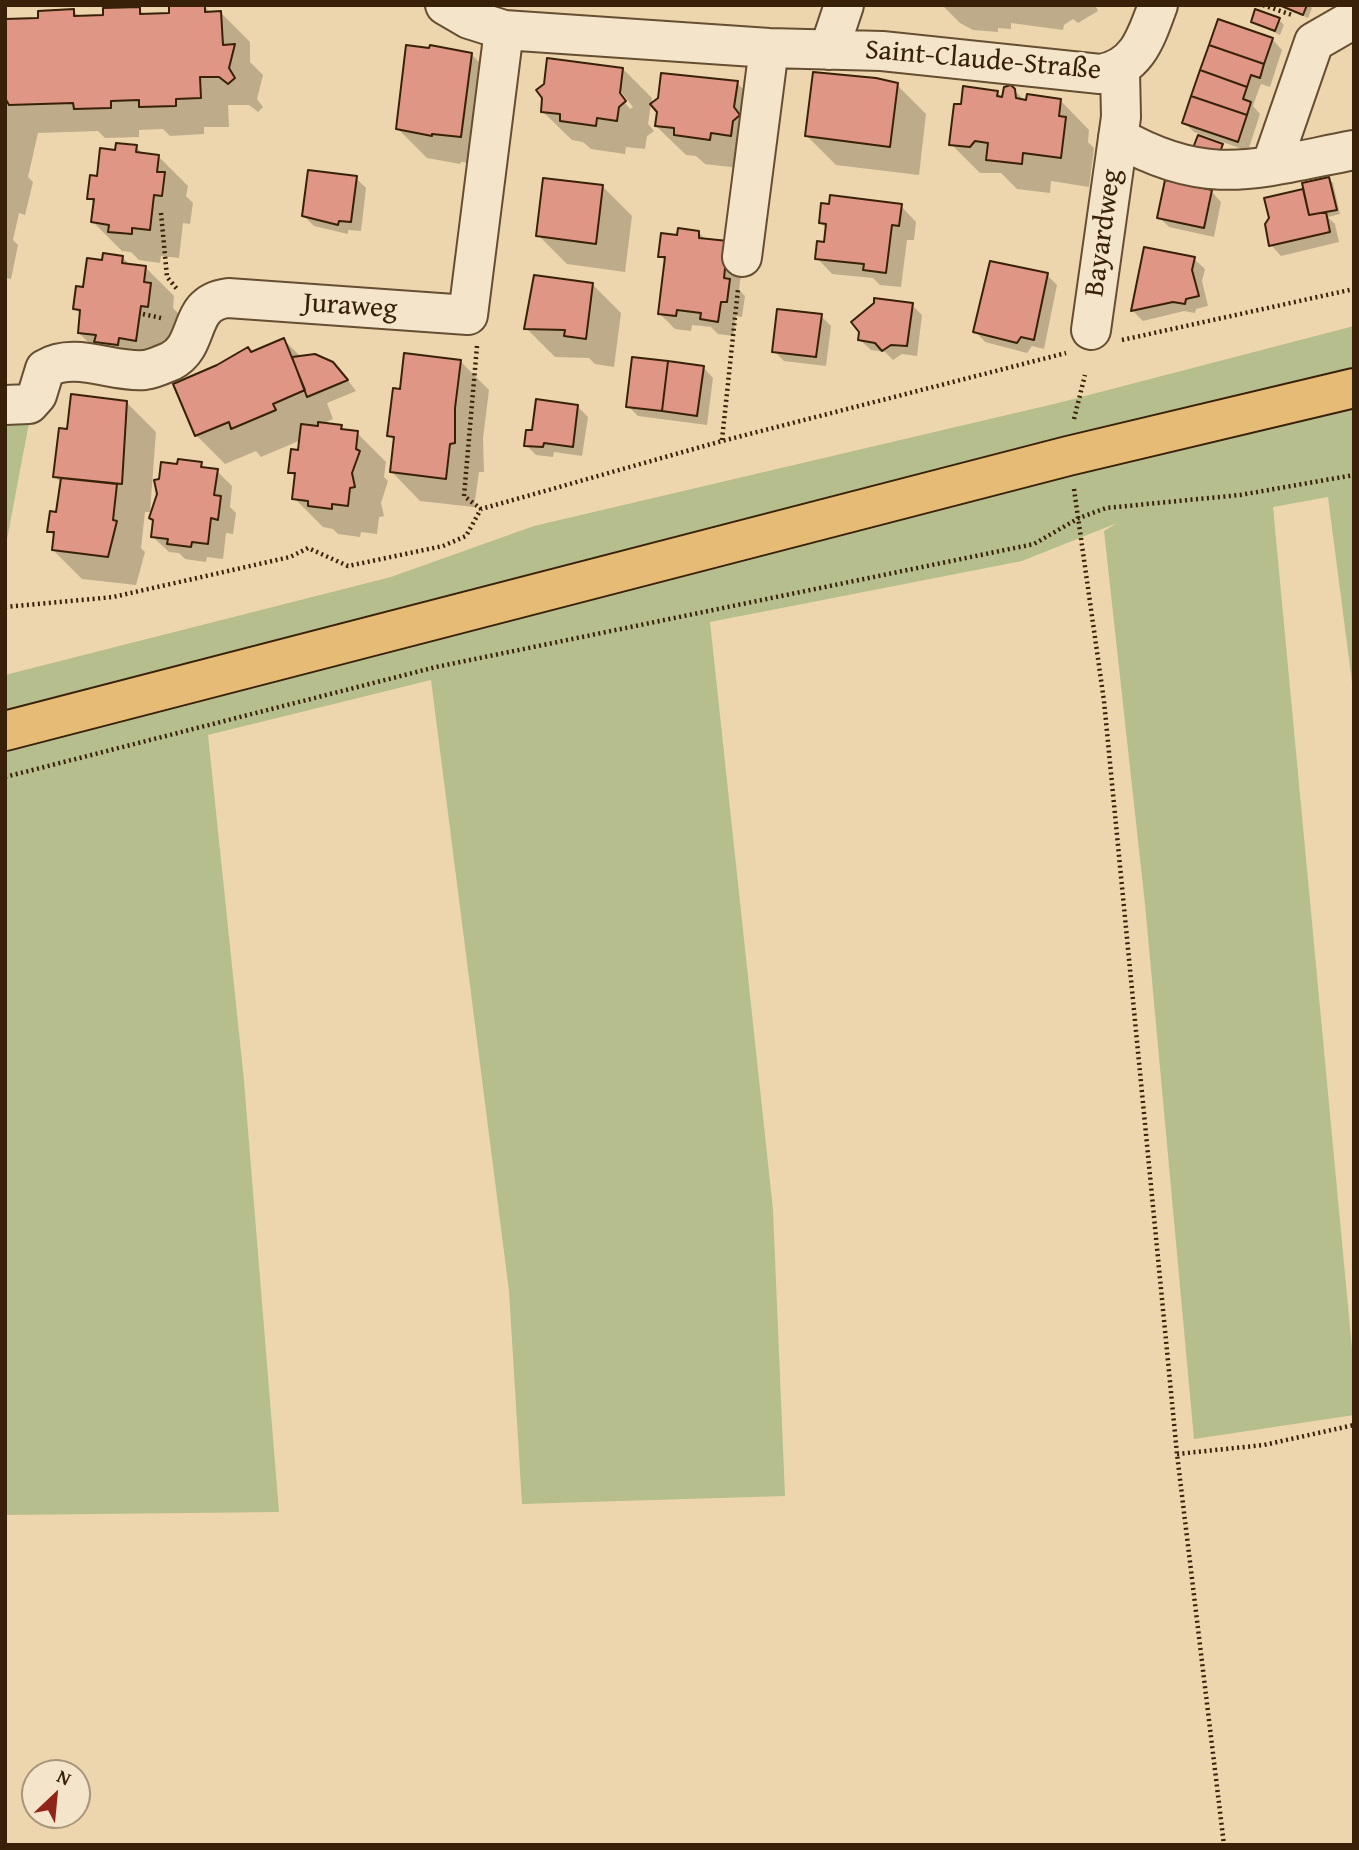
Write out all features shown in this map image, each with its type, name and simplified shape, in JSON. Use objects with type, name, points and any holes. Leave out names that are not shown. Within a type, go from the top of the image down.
[{"type":"main road","points":[[5,731],[1068,456],[1354,388]]},
{"type":"street","name":"Saint-Claude-Straße","points":[[444,5],[469,19],[504,30],[769,48],[882,51],[1100,74],[1120,71],[1148,33],[1158,5]]},
{"type":"street","points":[[829,50],[844,5]]},
{"type":"street","points":[[1271,166],[1314,41],[1354,19]]},
{"type":"street","points":[[468,315],[504,30]]},
{"type":"street","points":[[742,257],[769,48]]},
{"type":"street","name":"Bayardweg","points":[[1094,341],[1121,117],[1120,71]]},
{"type":"street","name":"Bayardweg","points":[[1118,137],[1143,152],[1187,167],[1227,173],[1354,150]]},
{"type":"street","name":"Juraweg","points":[[199,317],[214,300],[228,298],[468,315]]},
{"type":"street","points":[[5,405],[29,404],[37,395],[45,369],[54,363],[146,370],[171,361],[185,352],[199,317]]},
{"type":"path","points":[[161,213],[167,277],[199,317]]},
{"type":"path","points":[[722,441],[742,257]]},
{"type":"path","points":[[5,607],[113,597],[290,557],[308,548],[341,564],[362,563],[443,546],[466,536],[481,509],[722,441],[1094,341],[1354,289]]},
{"type":"path","points":[[468,315],[477,341],[464,496],[481,509]]},
{"type":"path","points":[[1068,456],[1104,701],[1177,1454],[1224,1845]]},
{"type":"path","points":[[5,777],[436,667],[1034,544],[1079,518],[1106,508],[1240,495],[1354,475]]},
{"type":"path","points":[[1177,1454],[1264,1445],[1354,1425]]},
{"type":"green space","points":[[1354,326],[1354,698],[1328,497],[1273,507],[1354,1370],[1354,1415],[1194,1439],[1145,904],[1104,531],[1117,523],[1022,561],[710,622],[773,1210],[785,1496],[522,1504],[509,1291],[431,680],[208,735],[244,1081],[279,1512],[5,1515],[5,675],[391,577],[534,526],[1058,403]]},
{"type":"green space","points":[[5,419],[29,423],[5,550]]},
{"type":"building","points":[[205,5],[205,12],[221,11],[223,45],[235,44],[229,68],[235,78],[228,84],[219,77],[200,77],[201,98],[176,99],[176,106],[139,107],[139,100],[111,101],[111,108],[74,109],[73,103],[9,105],[5,98],[5,19],[38,18],[38,11],[74,9],[74,16],[103,15],[103,8],[140,7],[140,14],[169,13],[169,6]]},
{"type":"building","points":[[1279,5],[1307,5],[1303,15]]},
{"type":"building","points":[[1255,9],[1280,18],[1275,31],[1251,22]]},
{"type":"building","points":[[1218,19],[1273,38],[1264,64],[1209,45]]},
{"type":"building","points":[[406,45],[429,48],[430,45],[472,53],[461,137],[432,136],[396,129]]},
{"type":"building","points":[[1209,45],[1264,64],[1260,78],[1251,75],[1247,87],[1200,70]]},
{"type":"building","points":[[547,58],[623,68],[620,93],[626,101],[619,107],[617,121],[597,118],[596,126],[560,121],[560,114],[541,112],[542,98],[536,90],[544,84]]},
{"type":"building","points":[[1200,70],[1247,87],[1243,99],[1251,102],[1247,115],[1191,96]]},
{"type":"building","points":[[813,72],[876,78],[898,83],[890,147],[805,136]]},
{"type":"building","points":[[661,73],[738,81],[734,107],[740,115],[733,121],[731,136],[711,133],[710,140],[674,135],[674,128],[655,126],[657,112],[650,104],[658,98]]},
{"type":"building","points":[[1011,85],[1015,89],[1016,98],[1026,100],[1027,94],[1061,99],[1059,116],[1066,117],[1061,158],[1023,153],[1022,164],[986,160],[988,143],[975,141],[970,147],[949,145],[954,104],[961,104],[963,86],[998,91],[997,96],[1002,97],[1004,87]]},
{"type":"building","points":[[1191,96],[1247,115],[1238,142],[1182,123]]},
{"type":"building","points":[[1198,135],[1223,144],[1218,157],[1193,148]]},
{"type":"building","points":[[116,143],[137,145],[136,152],[159,155],[157,172],[165,172],[162,196],[154,195],[150,230],[132,228],[132,234],[108,232],[109,225],[91,222],[94,199],[87,199],[90,175],[97,176],[100,148],[115,150]]},
{"type":"building","points":[[308,170],[357,176],[351,222],[339,221],[338,225],[302,216]]},
{"type":"building","points":[[1329,177],[1337,210],[1309,215],[1302,183]]},
{"type":"building","points":[[543,178],[603,185],[596,244],[536,236]]},
{"type":"building","points":[[1165,180],[1212,190],[1204,228],[1157,218]]},
{"type":"building","points":[[1303,189],[1309,215],[1326,212],[1330,232],[1269,246],[1265,224],[1269,218],[1264,198]]},
{"type":"building","points":[[830,195],[902,204],[899,226],[892,225],[886,273],[863,270],[864,264],[815,259],[817,241],[824,242],[826,224],[819,223],[821,203],[829,204]]},
{"type":"building","points":[[678,228],[699,231],[699,238],[728,241],[724,278],[730,279],[727,302],[721,302],[718,322],[700,319],[701,313],[677,310],[676,316],[658,314],[665,257],[658,257],[661,233],[677,235]]},
{"type":"building","points":[[1144,247],[1195,257],[1192,270],[1199,296],[1186,299],[1185,304],[1173,302],[1131,311]]},
{"type":"building","points":[[103,253],[123,256],[122,263],[146,266],[144,282],[151,283],[148,307],[141,306],[136,341],[119,338],[118,345],[94,342],[96,335],[78,333],[80,310],[73,309],[76,286],[83,287],[87,258],[102,260]]},
{"type":"building","points":[[990,261],[1048,273],[1034,340],[1021,337],[1017,343],[973,332]]},
{"type":"building","points":[[534,275],[593,283],[586,339],[564,336],[565,330],[524,329]]},
{"type":"building","points":[[874,298],[913,303],[907,346],[891,345],[882,351],[875,343],[858,340],[859,332],[851,322],[874,303]]},
{"type":"building","points":[[777,309],[822,314],[816,357],[772,352]]},
{"type":"building","points":[[284,338],[305,390],[273,404],[276,410],[231,429],[229,422],[195,436],[173,384],[217,365],[248,347],[251,352]]},
{"type":"building","points":[[404,353],[461,360],[455,408],[455,443],[450,444],[446,479],[390,472],[394,437],[387,436],[393,388],[400,389]]},
{"type":"building","points":[[315,354],[333,362],[348,380],[307,397],[292,357]]},
{"type":"building","points":[[632,357],[668,361],[662,411],[626,407]]},
{"type":"building","points":[[668,361],[704,366],[697,416],[662,411]]},
{"type":"building","points":[[71,394],[127,401],[122,484],[53,477],[59,428],[67,429]]},
{"type":"building","points":[[536,399],[578,405],[573,447],[544,443],[543,447],[524,446],[526,430],[532,430]]},
{"type":"building","points":[[318,422],[342,425],[341,429],[358,431],[356,449],[360,451],[352,473],[355,487],[350,488],[348,506],[332,504],[332,509],[308,506],[308,501],[292,499],[295,473],[288,473],[291,449],[298,450],[301,424],[318,426]]},
{"type":"building","points":[[178,459],[202,462],[201,467],[218,469],[214,495],[221,496],[218,520],[211,518],[208,544],[192,542],[191,547],[167,544],[168,539],[151,537],[153,520],[149,518],[157,494],[154,480],[159,479],[161,462],[177,464]]},
{"type":"building","points":[[61,478],[117,484],[113,520],[117,521],[108,557],[52,550],[54,532],[47,532],[50,511],[56,512]]}]
